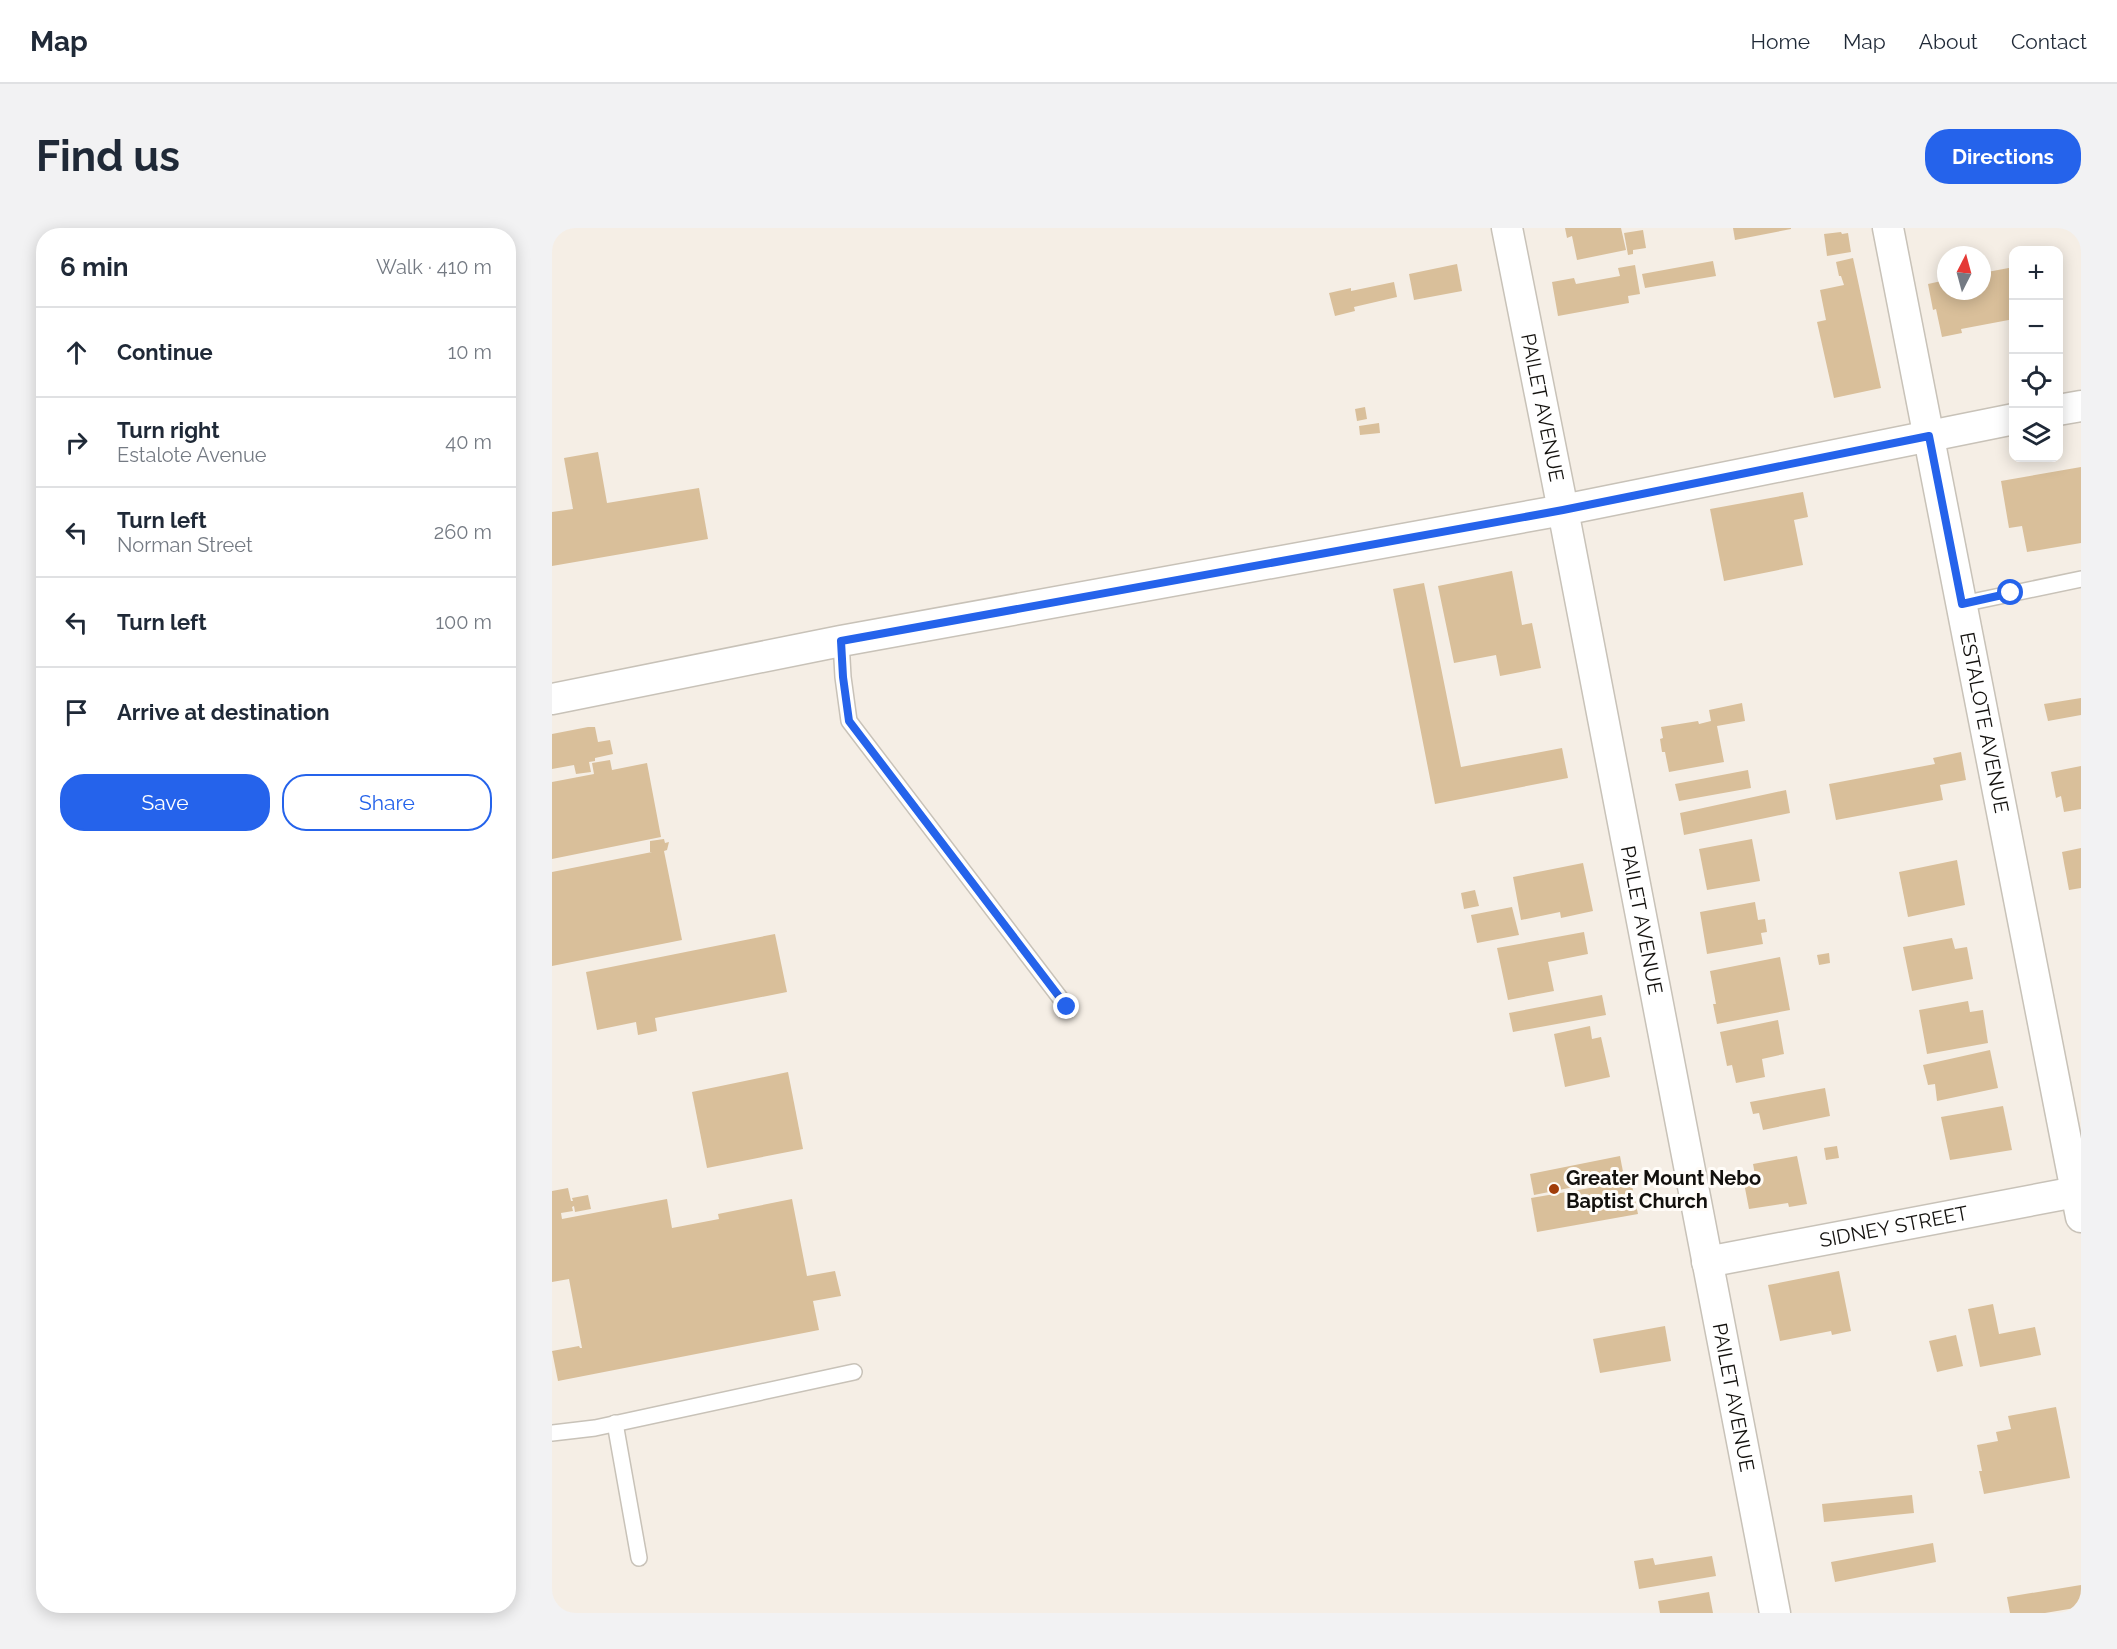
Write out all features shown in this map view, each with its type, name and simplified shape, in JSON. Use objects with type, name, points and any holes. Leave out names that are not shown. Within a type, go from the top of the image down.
[{"type":"street","name":"PAILET AVENUE","points":[[1506,228],[1563,510],[1775,1613]]},
{"type":"street","name":"ESTALOTE AVENUE","points":[[1888,228],[2079,1200]]},
{"type":"street","points":[[2063,409],[2081,406]]},
{"type":"street","points":[[552,699],[841,641],[1563,510],[2009,420]]},
{"type":"street","name":"SIDNEY STREET","points":[[1707,1262],[2079,1200]]},
{"type":"lane","points":[[1962,604],[2081,579]]},
{"type":"lane","points":[[841,641],[849,721],[1067,1007]]},
{"type":"lane","points":[[552,1433],[615,1423],[854,1372]]},
{"type":"lane","points":[[615,1423],[639,1558]]},
{"type":"building","points":[[1565,228],[1621,228],[1626,250],[1577,260],[1572,236],[1567,238]]},
{"type":"building","points":[[1733,228],[1791,228],[1791,229],[1735,240]]},
{"type":"building","points":[[1643,230],[1646,248],[1633,250],[1633,254],[1628,255],[1624,233]]},
{"type":"building","points":[[1841,232],[1842,234],[1848,233],[1851,252],[1827,256],[1824,234]]},
{"type":"building","points":[[1853,258],[1881,388],[1834,398],[1817,322],[1826,320],[1820,290],[1844,285],[1836,262]]},
{"type":"building","points":[[1713,261],[1716,276],[1645,288],[1642,274]]},
{"type":"building","points":[[1457,264],[1462,291],[1414,300],[1409,274]]},
{"type":"building","points":[[1635,265],[1640,294],[1628,296],[1629,303],[1558,316],[1552,282],[1574,278],[1576,284],[1620,276],[1618,268]]},
{"type":"building","points":[[2009,268],[2009,320],[1961,329],[1962,333],[1942,337],[1936,309],[1933,310],[1928,284],[1937,282],[1937,300],[1991,300],[1991,271]]},
{"type":"building","points":[[1394,282],[1397,297],[1354,307],[1355,311],[1335,316],[1329,293]]},
{"type":"building","points":[[1365,407],[1367,419],[1357,421],[1355,409]]},
{"type":"building","points":[[1379,423],[1380,433],[1360,435],[1359,426]]},
{"type":"building","points":[[598,452],[607,503],[699,488],[708,539],[552,566],[552,512],[573,509],[564,458]]},
{"type":"building","points":[[2081,467],[2081,543],[2027,552],[2022,526],[2009,528],[2001,481]]},
{"type":"building","points":[[1803,492],[1808,517],[1794,520],[1803,565],[1724,581],[1710,509]]},
{"type":"building","points":[[1512,571],[1522,625],[1532,623],[1541,668],[1500,676],[1496,655],[1454,663],[1438,586]]},
{"type":"building","points":[[1424,583],[1461,767],[1562,748],[1568,778],[1435,804],[1393,589]]},
{"type":"building","points":[[2081,698],[2081,715],[2048,721],[2044,704]]},
{"type":"building","points":[[1742,703],[1745,721],[1717,726],[1724,762],[1669,772],[1665,752],[1662,752],[1661,727],[1711,721],[1709,710]]},
{"type":"building","points":[[595,727],[598,742],[610,740],[613,754],[595,758],[595,761],[589,762],[591,772],[576,774],[574,765],[552,769],[552,734]]},
{"type":"building","points":[[1961,752],[1966,780],[1940,785],[1943,800],[1836,820],[1829,784],[1935,764],[1933,758]]},
{"type":"building","points":[[610,760],[612,770],[647,763],[661,837],[552,859],[552,782],[594,774],[592,763]]},
{"type":"building","points":[[2081,766],[2081,809],[2064,812],[2061,796],[2056,798],[2051,772]]},
{"type":"building","points":[[1748,770],[1751,788],[1679,801],[1675,784]]},
{"type":"building","points":[[1786,790],[1790,813],[1684,835],[1680,813]]},
{"type":"building","points":[[664,839],[665,843],[669,842],[667,850],[664,851],[682,940],[552,966],[552,872],[652,852],[650,852],[650,841]]},
{"type":"building","points":[[1752,839],[1760,881],[1707,890],[1699,849]]},
{"type":"building","points":[[2081,848],[2081,888],[2069,890],[2062,852]]},
{"type":"building","points":[[1957,860],[1965,905],[1908,917],[1899,872]]},
{"type":"building","points":[[1583,863],[1593,911],[1561,918],[1560,912],[1521,920],[1513,877]]},
{"type":"building","points":[[1475,890],[1479,906],[1464,909],[1461,893]]},
{"type":"building","points":[[1755,902],[1758,920],[1765,919],[1767,932],[1761,933],[1763,944],[1707,954],[1700,912]]},
{"type":"building","points":[[1512,907],[1519,935],[1477,943],[1471,915]]},
{"type":"building","points":[[1584,932],[1588,954],[1548,962],[1554,991],[1508,1000],[1497,948]]},
{"type":"building","points":[[775,934],[787,992],[655,1018],[657,1031],[638,1035],[636,1022],[597,1030],[586,972]]},
{"type":"building","points":[[1952,938],[1955,949],[1967,947],[1973,979],[1912,991],[1903,947]]},
{"type":"building","points":[[1829,953],[1830,963],[1819,965],[1817,955]]},
{"type":"building","points":[[1780,957],[1790,1010],[1717,1024],[1710,971]]},
{"type":"building","points":[[1602,995],[1606,1015],[1513,1032],[1509,1013]]},
{"type":"building","points":[[1968,1001],[1970,1012],[1983,1010],[1988,1043],[1927,1054],[1919,1010]]},
{"type":"building","points":[[1778,1020],[1784,1054],[1762,1059],[1765,1077],[1736,1083],[1732,1065],[1727,1066],[1720,1032]]},
{"type":"building","points":[[1590,1026],[1592,1039],[1601,1037],[1610,1077],[1565,1087],[1554,1034]]},
{"type":"building","points":[[1990,1050],[1998,1088],[1937,1101],[1935,1084],[1928,1085],[1923,1065]]},
{"type":"building","points":[[788,1072],[803,1149],[707,1168],[692,1092]]},
{"type":"building","points":[[1825,1088],[1830,1116],[1763,1130],[1759,1113],[1753,1114],[1750,1102]]},
{"type":"building","points":[[2003,1106],[2012,1150],[1950,1160],[1941,1117]]},
{"type":"building","points":[[1837,1146],[1839,1158],[1826,1160],[1824,1148]]},
{"type":"building","points":[[1620,1156],[1624,1177],[1534,1195],[1530,1174]]},
{"type":"building","points":[[1797,1156],[1807,1204],[1789,1207],[1788,1203],[1749,1209],[1744,1183],[1756,1180],[1753,1164]]},
{"type":"building","points":[[1631,1181],[1638,1214],[1537,1232],[1531,1198]]},
{"type":"building","points":[[568,1188],[571,1201],[573,1201],[572,1198],[588,1195],[591,1209],[575,1212],[574,1206],[573,1211],[561,1213],[562,1219],[667,1199],[672,1228],[719,1219],[718,1214],[792,1199],[807,1276],[835,1271],[841,1296],[813,1301],[819,1330],[558,1381],[552,1351],[579,1346],[582,1348],[569,1279],[552,1282],[552,1191]]},
{"type":"building","points":[[1839,1271],[1851,1331],[1832,1335],[1831,1331],[1780,1341],[1768,1285]]},
{"type":"building","points":[[1993,1304],[1999,1334],[2035,1327],[2041,1355],[1980,1367],[1968,1309]]},
{"type":"building","points":[[1665,1326],[1671,1361],[1600,1373],[1593,1339]]},
{"type":"building","points":[[1956,1335],[1963,1366],[1937,1372],[1929,1341]]},
{"type":"building","points":[[2056,1407],[2070,1478],[1984,1494],[1977,1445],[1998,1441],[1996,1432],[2011,1429],[2008,1416]]},
{"type":"building","points":[[1912,1495],[1914,1513],[1824,1522],[1822,1504]]},
{"type":"building","points":[[1933,1543],[1936,1562],[1835,1582],[1831,1562]]},
{"type":"building","points":[[1712,1556],[1716,1576],[1639,1589],[1634,1561],[1653,1558],[1655,1565]]},
{"type":"building","points":[[2081,1585],[2081,1607],[2045,1613],[2010,1613],[2007,1597]]},
{"type":"building","points":[[1709,1592],[1713,1613],[1660,1613],[1658,1601]]},
{"type":"place","name":"Greater Mount Nebo Baptist Church","points":[[1554,1189]]},
{"type":"route","points":[[1067,1007],[849,721],[841,641],[1563,510],[1929,436],[1962,604],[2011,593]]}]
